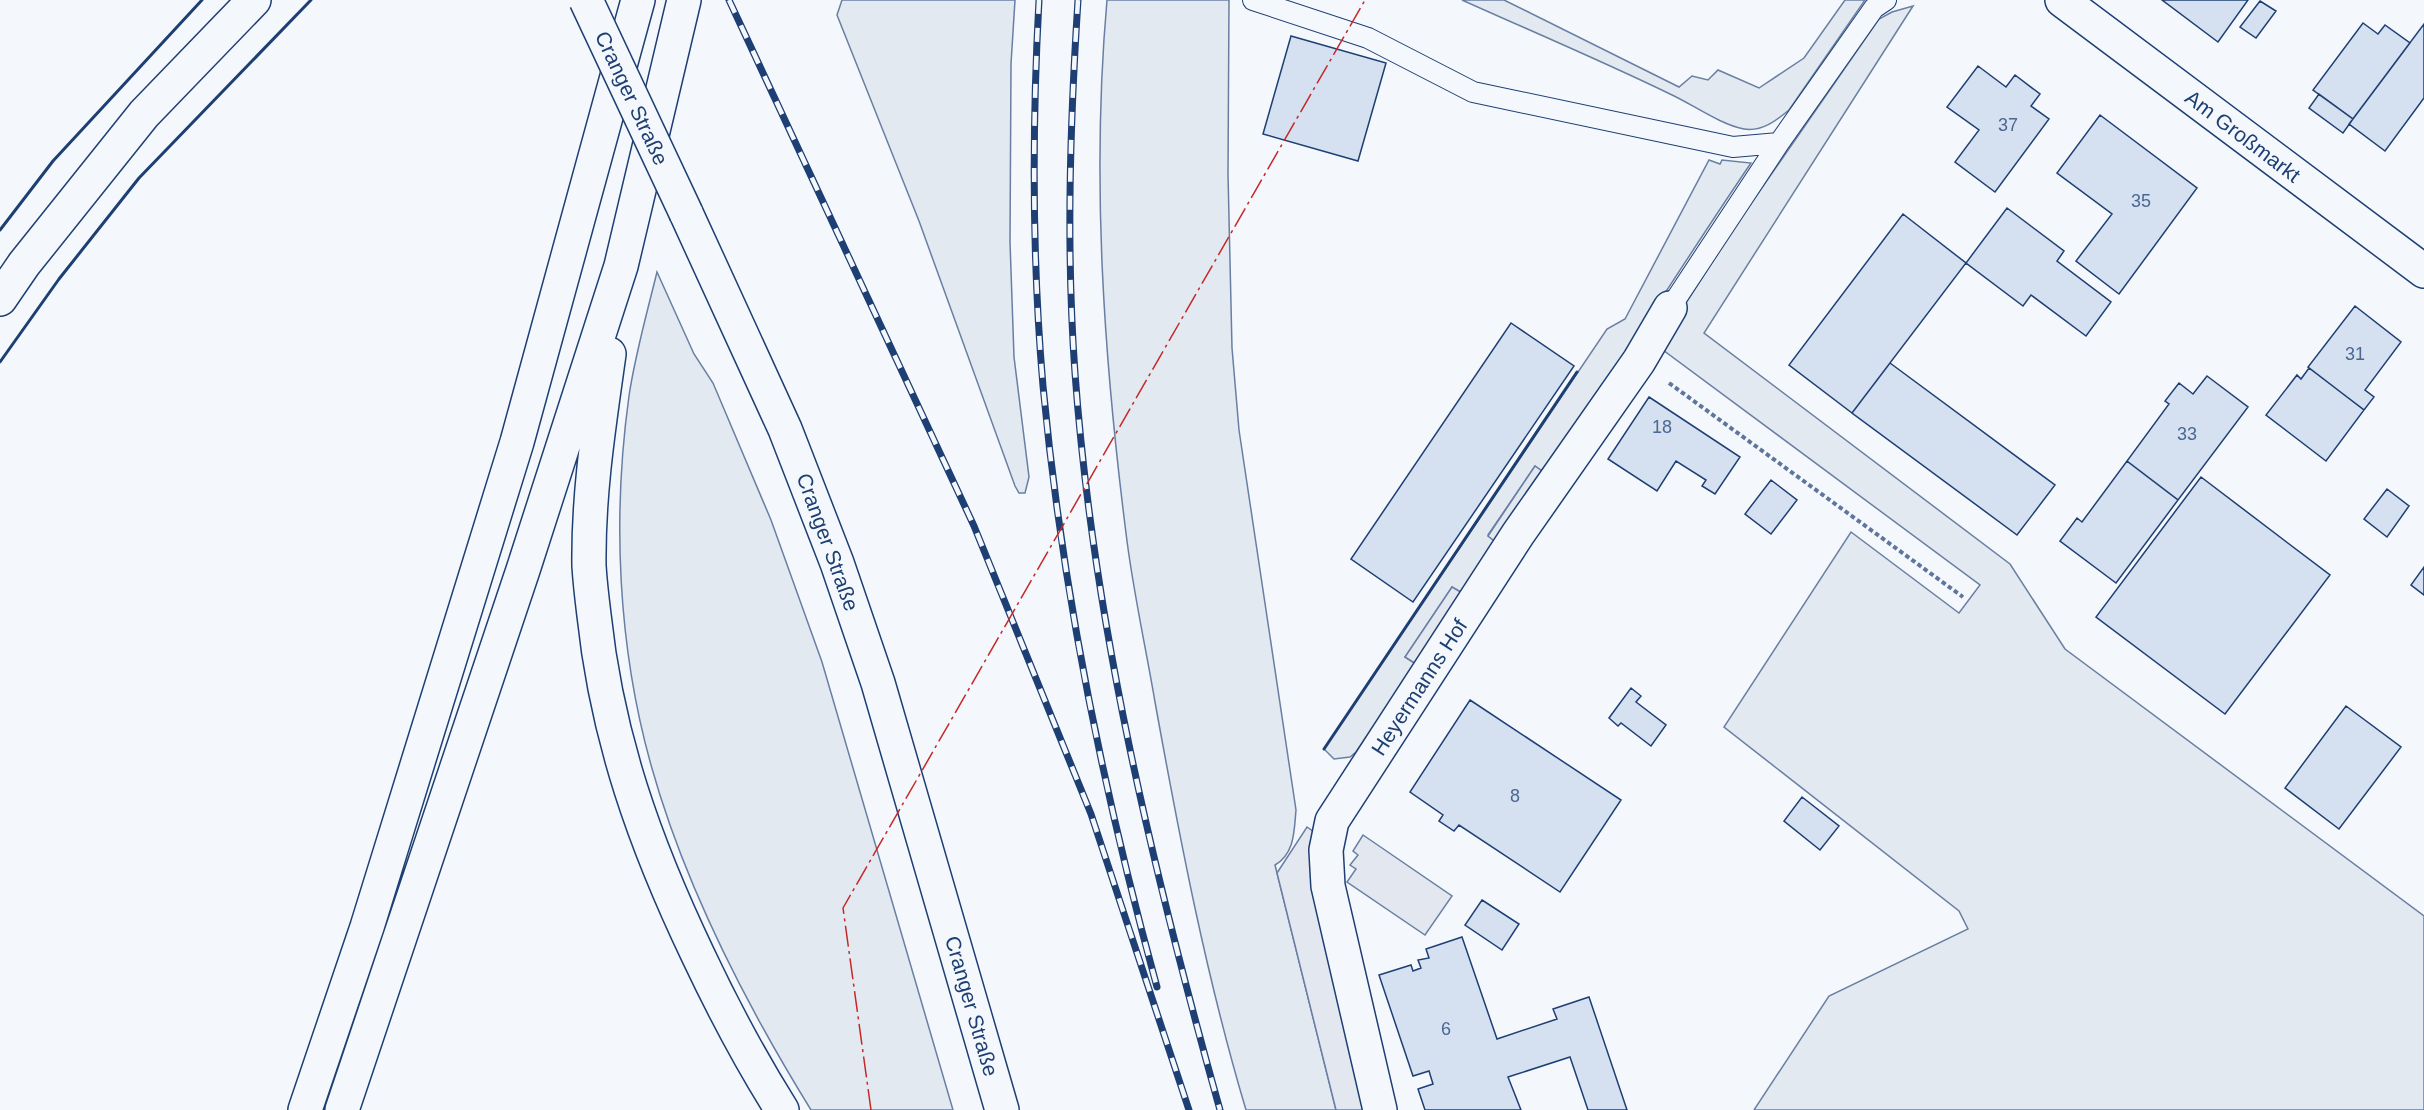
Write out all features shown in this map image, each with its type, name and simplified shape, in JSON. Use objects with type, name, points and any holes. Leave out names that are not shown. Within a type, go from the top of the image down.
[{"type":"main road","points":[[0,299],[24,264],[144,114],[254,0]]},
{"type":"main road","name":"Cranger Straße","points":[[586,0],[785,429],[837,563],[878,683],[1002,1110]]},
{"type":"main road","points":[[305,1110],[367,927],[517,442],[638,0]]},
{"type":"main road","points":[[342,1110],[524,570],[621,266],[684,0]]},
{"type":"main road","name":"Am Großmarkt","points":[[2062,0],[2424,271]]},
{"type":"main road","points":[[621,266],[591,487],[589,556],[598,649],[613,732],[638,814],[669,895],[715,991],[782,1110]]},
{"type":"main road","name":"Heyermanns Hof","points":[[1380,1110],[1328,886],[1326,850],[1332,821],[1518,534],[1640,361],[1670,308]]},
{"type":"lane","points":[[1253,0],[1368,38],[1473,92],[1733,147],[1779,143]]},
{"type":"lane","points":[[1670,308],[1779,143],[1874,8],[1886,0]]},
{"type":"path","points":[[1640,361],[1964,597]]},
{"type":"shaded area","points":[[842,0],[1015,0],[1011,64],[1010,242],[1014,357],[1029,477],[1025,493],[1019,493],[1015,486],[919,221],[837,15]]},
{"type":"shaded area","points":[[1107,0],[1229,0],[1228,174],[1232,348],[1239,430],[1296,810],[1290,848],[1282,860],[1275,865],[1336,1110],[1246,1110],[1218,1009],[1184,856],[1133,581],[1112,406],[1106,339],[1100,203],[1102,68]]},
{"type":"shaded area","points":[[1462,0],[1504,0],[1679,87],[1692,76],[1708,80],[1718,70],[1759,88],[1804,58],[1845,0],[1865,0],[1789,110],[1769,124],[1757,129],[1744,129],[1726,123],[1679,98]]},
{"type":"shaded area","points":[[1913,6],[1704,333],[2010,564],[2065,649],[2424,916],[2424,1110],[1754,1110],[1829,996],[1968,929],[1959,911],[1724,727],[1851,532],[1959,613],[1980,585],[1663,350],[1679,314],[1734,228],[1879,19],[1892,12]]},
{"type":"shaded area","points":[[1709,160],[1720,164],[1722,160],[1751,163],[1546,474],[1535,466],[1488,535],[1498,544],[1464,594],[1452,587],[1405,657],[1416,664],[1356,752],[1350,757],[1334,759],[1324,749],[1607,329],[1625,319]]},
{"type":"shaded area","points":[[657,272],[694,354],[713,383],[771,520],[822,662],[953,1110],[811,1110],[763,1028],[719,943],[699,900],[665,810],[651,765],[631,675],[621,582],[620,535],[624,442],[629,396]]},
{"type":"shaded area","points":[[1535,466],[1546,474],[1498,544],[1488,536]]},
{"type":"shaded area","points":[[1452,587],[1464,594],[1416,664],[1405,657]]},
{"type":"shaded area","points":[[1307,827],[1314,832],[1367,1110],[1336,1110],[1277,873]]},
{"type":"shaded area","points":[[1363,835],[1452,896],[1425,935],[1347,882],[1356,869],[1350,865],[1358,855],[1353,851]]},
{"type":"building","points":[[2162,0],[2248,0],[2218,42]]},
{"type":"building","points":[[2260,1],[2276,11],[2256,38],[2240,27]]},
{"type":"building","points":[[2363,23],[2378,34],[2385,25],[2410,43],[2353,119],[2313,90]]},
{"type":"building","points":[[2424,24],[2424,98],[2385,151],[2349,124]]},
{"type":"building","points":[[1291,36],[1386,63],[1358,161],[1263,134]]},
{"type":"building","points":[[1978,66],[2006,87],[2015,75],[2040,94],[2031,106],[2049,119],[1995,192],[1955,162],[1979,130],[1947,107]]},
{"type":"building","points":[[2319,94],[2353,119],[2343,133],[2309,108]]},
{"type":"building","points":[[2100,115],[2197,188],[2119,294],[2076,261],[2112,214],[2057,173]]},
{"type":"building","points":[[2007,208],[2064,251],[2057,261],[2111,302],[2086,336],[2031,295],[2023,306],[1966,263]]},
{"type":"building","points":[[1903,214],[1966,263],[1852,413],[1789,365]]},
{"type":"building","points":[[2355,306],[2401,342],[2365,390],[2374,397],[2364,410],[2308,367]]},
{"type":"building","points":[[1511,323],[1574,366],[1413,602],[1351,559]]},
{"type":"building","points":[[1890,363],[2055,485],[2017,535],[1852,413]]},
{"type":"building","points":[[2309,368],[2364,410],[2326,461],[2266,415],[2297,375],[2301,379]]},
{"type":"building","points":[[2207,376],[2248,407],[2178,500],[2127,461],[2169,404],[2165,401],[2179,383],[2193,394]]},
{"type":"building","points":[[1649,397],[1740,457],[1715,494],[1702,486],[1706,480],[1676,461],[1657,491],[1608,459]]},
{"type":"building","points":[[2127,461],[2178,500],[2116,583],[2060,541],[2077,518],[2082,522]]},
{"type":"building","points":[[2201,477],[2330,575],[2225,714],[2096,617]]},
{"type":"building","points":[[1771,480],[1797,500],[1771,534],[1745,514]]},
{"type":"building","points":[[2387,489],[2409,506],[2387,537],[2364,519]]},
{"type":"building","points":[[2424,567],[2424,595],[2411,585]]},
{"type":"building","points":[[1631,688],[1641,696],[1636,702],[1666,725],[1651,746],[1621,723],[1618,726],[1609,718]]},
{"type":"building","points":[[1470,700],[1621,800],[1560,892],[1459,825],[1454,831],[1439,821],[1443,815],[1410,792]]},
{"type":"building","points":[[2346,706],[2401,747],[2339,829],[2285,788]]},
{"type":"building","points":[[1802,797],[1839,826],[1820,850],[1784,821]]},
{"type":"building","points":[[1482,900],[1519,924],[1502,950],[1465,925]]},
{"type":"building","points":[[1462,937],[1497,1039],[1557,1019],[1553,1009],[1589,997],[1627,1110],[1588,1110],[1570,1057],[1508,1077],[1521,1110],[1425,1110],[1418,1089],[1433,1084],[1429,1071],[1413,1076],[1379,975],[1411,965],[1413,971],[1421,968],[1418,960],[1429,958],[1426,949]]},
{"type":"railway","points":[[729,0],[974,526],[1091,814],[1189,1110]]},
{"type":"railway","points":[[1039,0],[1034,145],[1035,241],[1039,338],[1051,462],[1073,614],[1102,764],[1157,987]]},
{"type":"railway","points":[[1078,0],[1071,140],[1072,326],[1084,466],[1096,560],[1111,653],[1149,837],[1220,1110]]},
{"type":"wall","points":[[0,230],[53,161],[202,0]]},
{"type":"wall","points":[[0,362],[59,279],[139,178],[311,0]]},
{"type":"wall","points":[[1324,749],[1577,372]]},
{"type":"power","points":[[871,1110],[843,908],[1365,0]]}]
